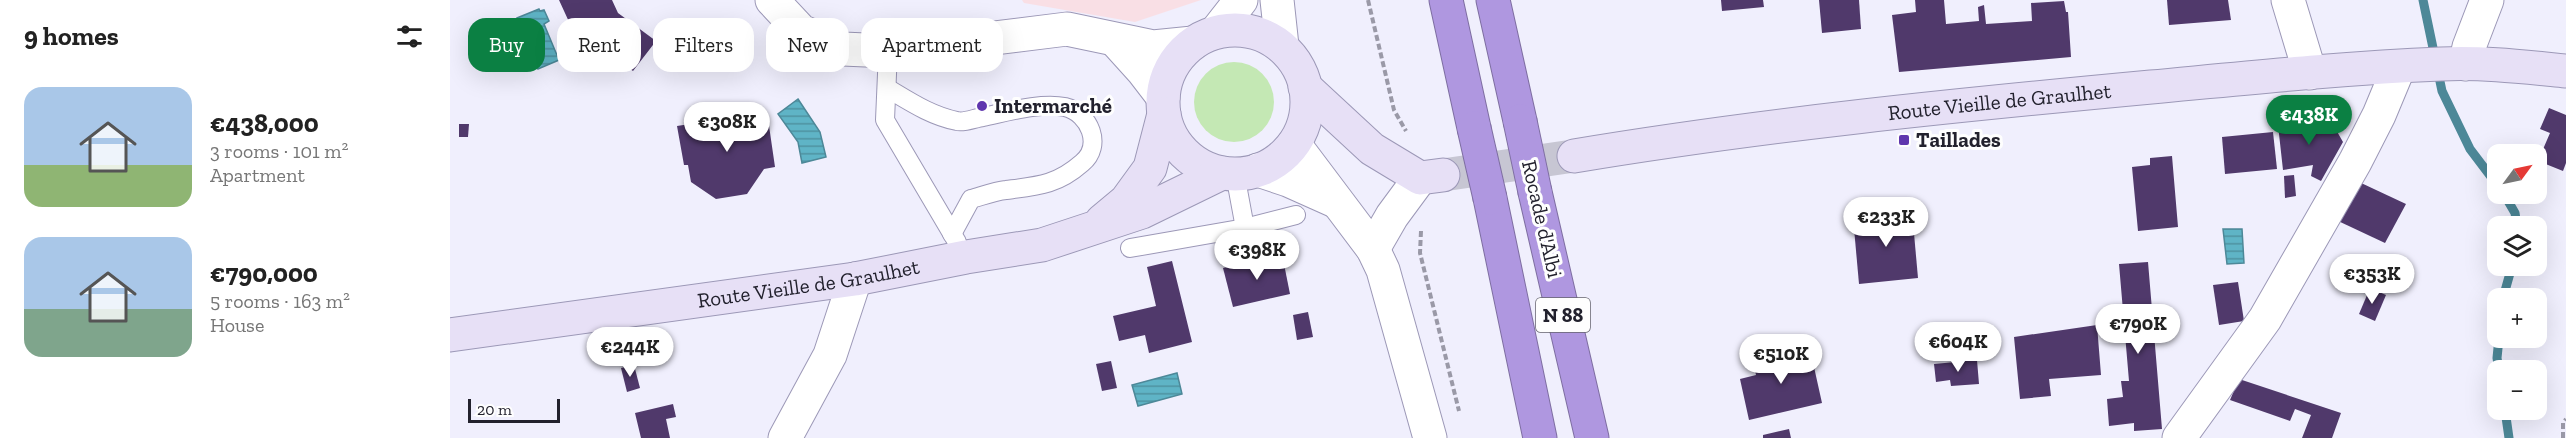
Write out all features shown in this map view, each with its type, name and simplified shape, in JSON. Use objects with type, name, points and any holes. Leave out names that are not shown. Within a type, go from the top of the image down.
[{"type":"highway","name":"N 88","points":[[1446,0],[1540,438]]},
{"type":"highway","name":"Rocade d'Albi","points":[[1493,0],[1592,438]]},
{"type":"main road","points":[[1239,29],[1262,35],[1282,46],[1297,64],[1305,87],[1307,109],[1298,137],[1278,160],[1238,173],[1195,162],[1174,141],[1163,106],[1172,67],[1204,37],[1239,29]]},
{"type":"main road","name":"Route Vieille de Graulhet","points":[[1574,156],[1690,137],[1923,108],[2310,73],[2433,65],[2566,71]]},
{"type":"main road","points":[[1305,87],[1371,149]]},
{"type":"main road","name":"Route Vieille de Graulhet","points":[[1091,230],[1126,201],[1150,168],[1163,106]]},
{"type":"main road","points":[[1298,137],[1371,149],[1432,176]]},
{"type":"main road","name":"Route Vieille de Graulhet","points":[[450,335],[855,279],[959,246],[1042,245],[1142,212],[1238,173]]},
{"type":"street","points":[[772,0],[801,31],[843,49],[861,50]]},
{"type":"street","points":[[1003,37],[1067,29],[1153,47],[1204,37],[1241,0]]},
{"type":"street","points":[[1277,0],[1282,46]]},
{"type":"street","points":[[2288,0],[2310,73]]},
{"type":"street","points":[[2179,438],[2265,319],[2355,162],[2379,115],[2433,65],[2469,46],[2487,0]]},
{"type":"street","points":[[1115,40],[1143,71],[1163,106]]},
{"type":"street","points":[[1298,137],[1339,202],[1373,249],[1383,270],[1430,438]]},
{"type":"street","points":[[1238,173],[1288,180],[1339,202]]},
{"type":"street","points":[[1373,249],[1392,216],[1432,176]]},
{"type":"street","points":[[785,438],[830,355],[855,279]]},
{"type":"lane","points":[[887,72],[885,120],[959,246]]},
{"type":"lane","points":[[886,88],[928,112],[959,122],[1023,108],[1064,107],[1079,113],[1093,136],[1093,149],[1084,162],[1058,180],[1028,189],[1005,190],[971,199],[959,246]]},
{"type":"lane","points":[[1238,173],[1245,228]]},
{"type":"lane","points":[[1130,248],[1245,228],[1296,215]]},
{"type":"path","points":[[2563,438],[2563,423],[2566,419]]},
{"type":"shaded area","points":[[1022,0],[1201,0],[1135,22],[1024,3]]},
{"type":"green space","points":[[1234,62],[1249,65],[1262,74],[1271,87],[1274,102],[1271,117],[1262,130],[1249,139],[1234,142],[1219,139],[1206,130],[1197,117],[1194,102],[1197,87],[1206,74],[1219,65]]},
{"type":"water","points":[[539,9],[544,10],[549,21],[545,23],[545,18],[517,18]]},
{"type":"water","points":[[545,26],[557,55],[557,61],[545,66]]},
{"type":"water","points":[[798,99],[820,132],[826,157],[802,163],[798,142],[778,114]]},
{"type":"water","points":[[2223,229],[2242,229],[2244,263],[2227,264]]},
{"type":"water","points":[[1177,373],[1182,394],[1138,406],[1132,385]]},
{"type":"building","points":[[559,0],[612,0],[618,13],[625,18],[567,18]]},
{"type":"building","points":[[1721,0],[1763,0],[1764,7],[1722,11]]},
{"type":"building","points":[[1819,0],[1859,0],[1861,29],[1822,33]]},
{"type":"building","points":[[1915,0],[1944,0],[1946,24],[1979,21],[1978,7],[1984,5],[1986,24],[2032,21],[2031,3],[2064,1],[2066,12],[2068,12],[2071,57],[1899,72],[1892,15],[1916,12]]},
{"type":"building","points":[[2167,0],[2228,0],[2231,20],[2169,25]]},
{"type":"building","points":[[641,30],[653,39],[653,45],[641,61]]},
{"type":"building","points":[[2549,108],[2566,115],[2566,163],[2563,171],[2547,165],[2545,144],[2550,133],[2540,129]]},
{"type":"building","points":[[767,112],[775,167],[764,169],[747,194],[716,199],[691,182],[688,165],[684,165],[677,126]]},
{"type":"building","points":[[2331,121],[2343,142],[2321,181],[2311,176],[2313,165],[2283,170],[2278,125]]},
{"type":"building","points":[[459,124],[469,124],[468,137],[459,137]]},
{"type":"building","points":[[2273,132],[2277,169],[2225,174],[2222,137]]},
{"type":"building","points":[[2172,156],[2178,227],[2138,231],[2132,167],[2150,165],[2150,158]]},
{"type":"building","points":[[2294,175],[2296,196],[2285,198],[2284,176]]},
{"type":"building","points":[[2359,182],[2406,204],[2385,243],[2336,220]]},
{"type":"building","points":[[1912,211],[1918,278],[1859,284],[1853,217]]},
{"type":"building","points":[[1282,254],[1290,294],[1233,307],[1223,268]]},
{"type":"building","points":[[1172,261],[1192,342],[1149,353],[1145,335],[1119,341],[1113,316],[1156,306],[1147,267]]},
{"type":"building","points":[[2148,262],[2162,429],[2134,431],[2134,423],[2109,426],[2107,399],[2123,397],[2121,381],[2129,381],[2119,264]]},
{"type":"building","points":[[2238,282],[2244,321],[2219,325],[2213,285]]},
{"type":"building","points":[[2370,288],[2386,295],[2375,321],[2359,314]]},
{"type":"building","points":[[1308,312],[1313,337],[1297,340],[1293,315]]},
{"type":"building","points":[[2097,325],[2101,375],[2049,379],[2051,396],[2020,399],[2014,337]]},
{"type":"building","points":[[1810,349],[1822,403],[1749,420],[1740,379],[1756,375],[1753,362]]},
{"type":"building","points":[[1977,360],[1979,384],[1951,386],[1950,380],[1936,382],[1934,364]]},
{"type":"building","points":[[1111,361],[1117,388],[1102,391],[1096,364]]},
{"type":"building","points":[[634,365],[640,388],[627,392],[621,368]]},
{"type":"building","points":[[2239,379],[2341,413],[2332,438],[2302,438],[2311,415],[2295,409],[2290,421],[2230,400]]},
{"type":"building","points":[[673,404],[676,417],[666,419],[670,438],[641,438],[635,413]]},
{"type":"building","points":[[1789,429],[1791,438],[1763,438],[1763,435]]},
{"type":"waterway","points":[[2423,0],[2442,91],[2470,149],[2487,171]]},
{"type":"waterway","points":[[2510,204],[2515,216]]},
{"type":"waterway","points":[[2506,288],[2509,276]]},
{"type":"waterway","points":[[2497,360],[2498,348]]},
{"type":"waterway","points":[[2506,420],[2509,438]]},
{"type":"tunnel","points":[[1443,175],[1574,156]]},
{"type":"place","name":"Intermarché","points":[[982,106]]},
{"type":"place","name":"Taillades","points":[[1904,140]]}]
